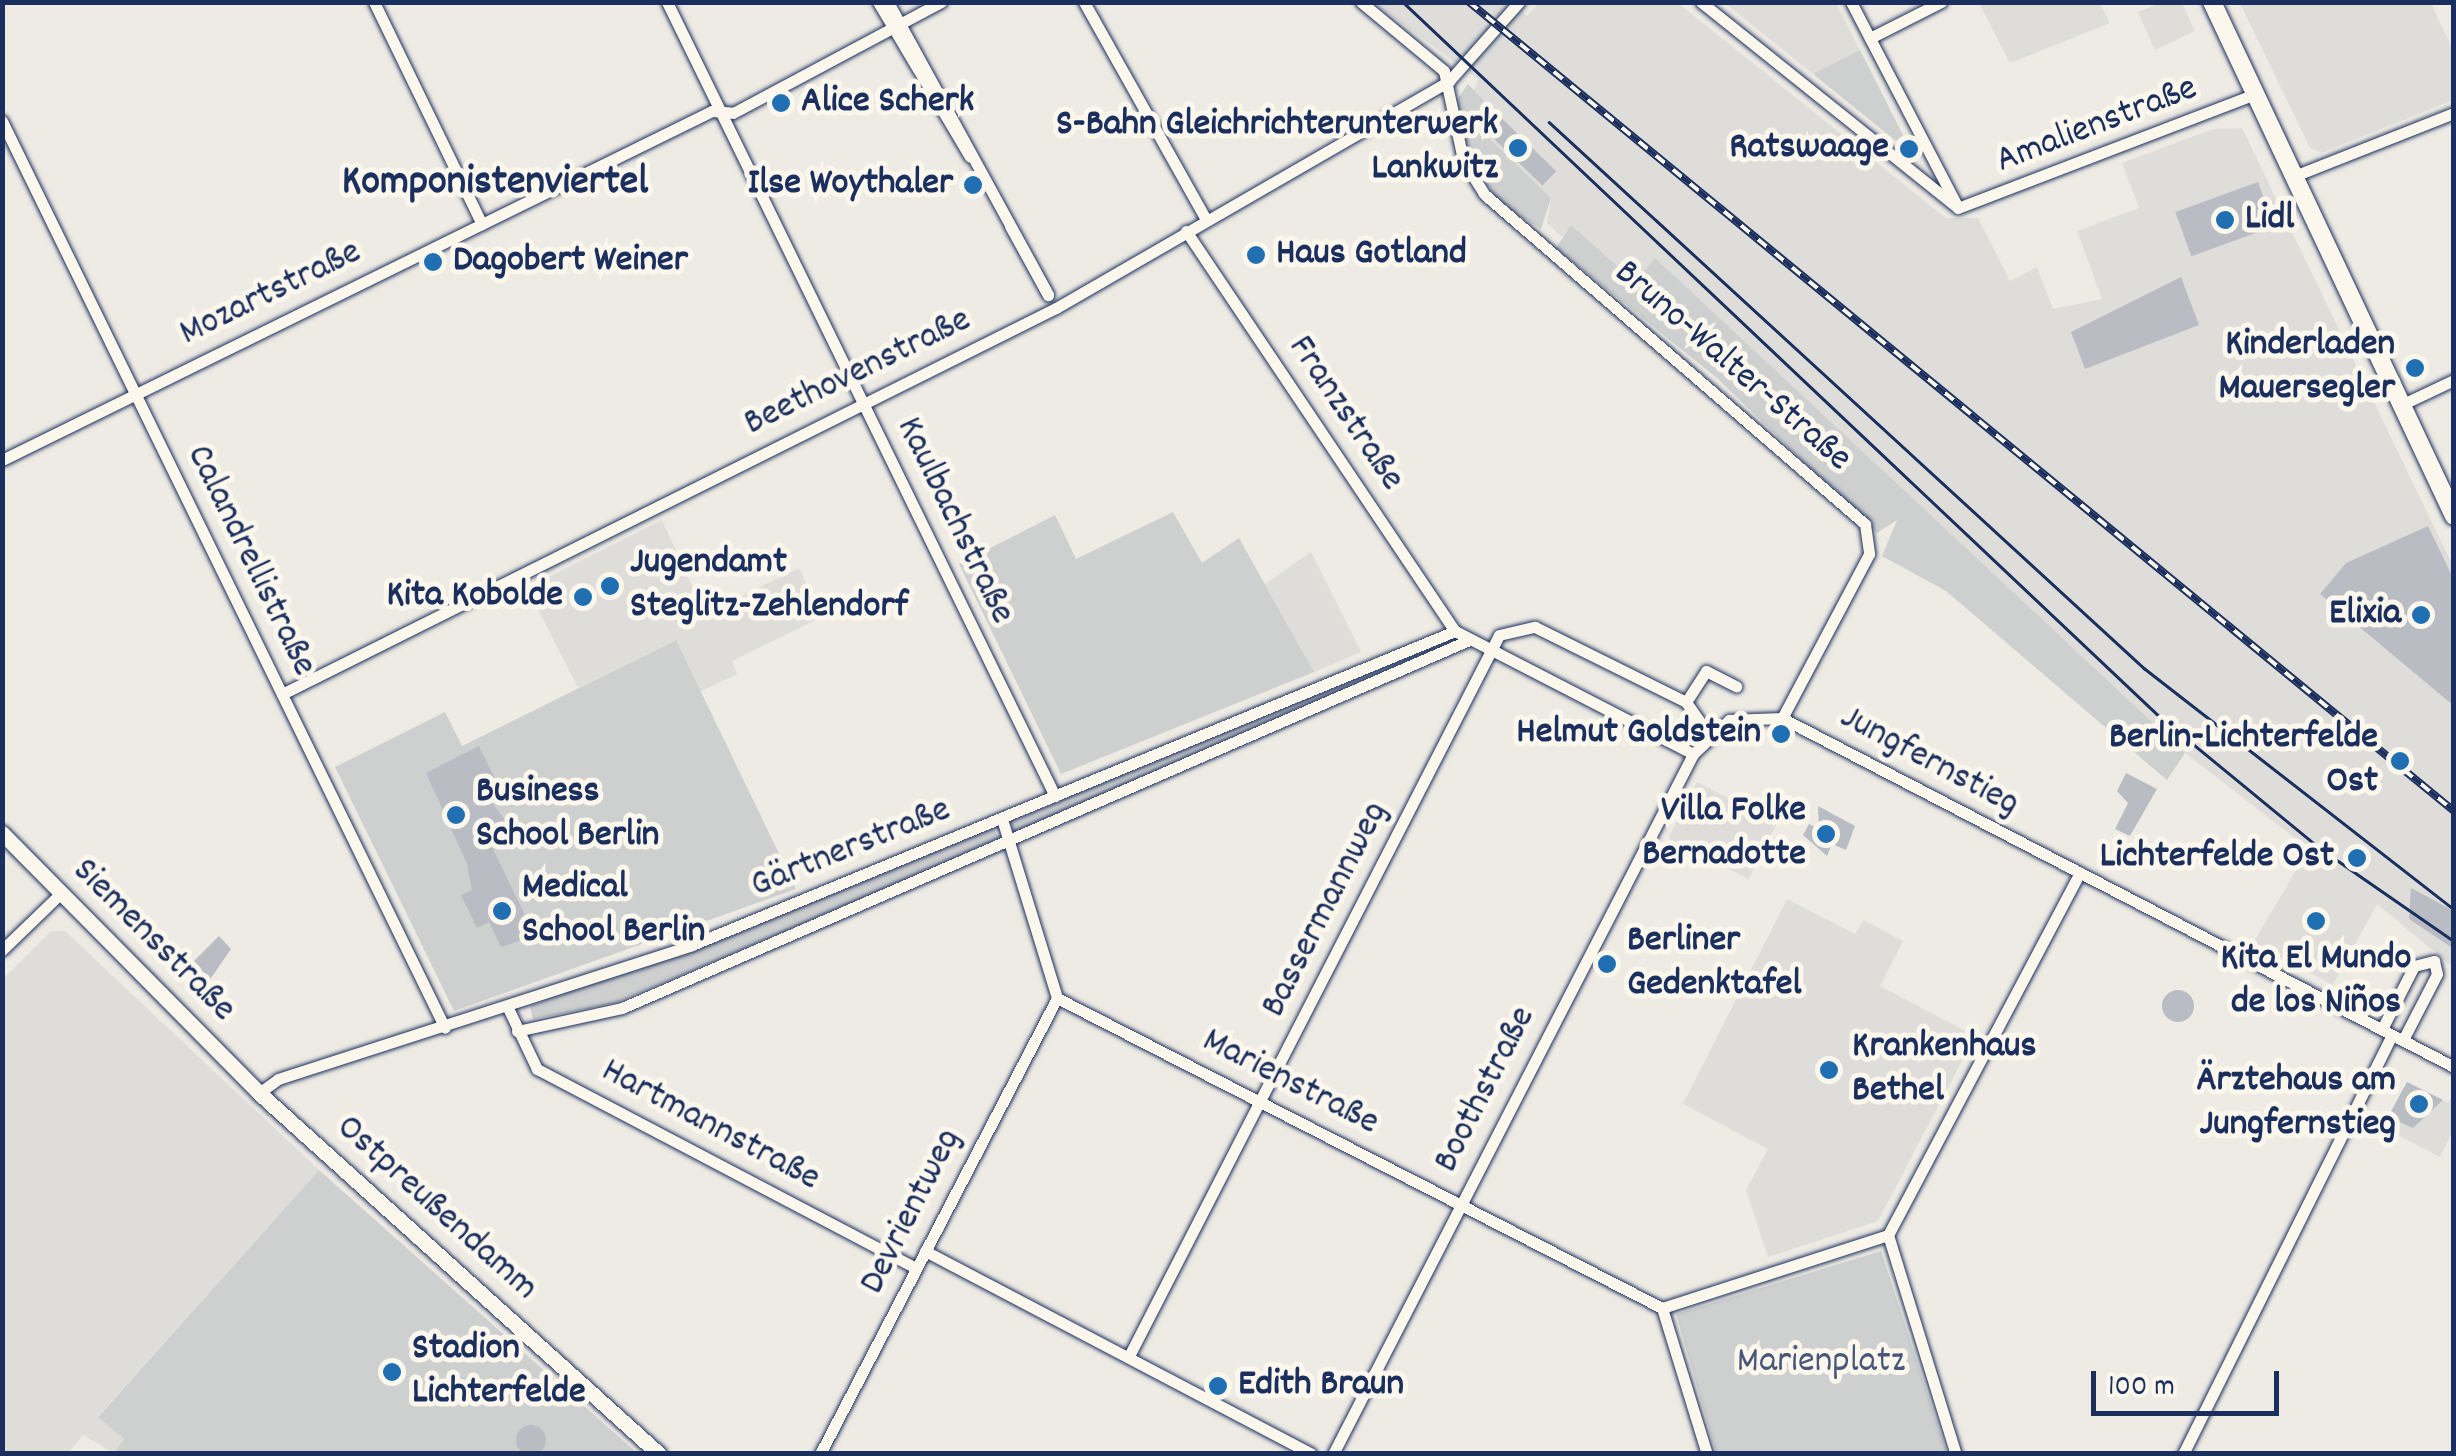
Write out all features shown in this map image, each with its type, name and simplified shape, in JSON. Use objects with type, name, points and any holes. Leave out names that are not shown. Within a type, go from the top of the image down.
[{"type":"main road","points":[[2212,2],[2454,516]]},
{"type":"street","points":[[374,2],[482,224]]},
{"type":"street","name":"Kaulbachstraße","points":[[667,2],[1055,796]]},
{"type":"street","points":[[878,2],[898,29],[1056,308]]},
{"type":"street","points":[[888,2],[898,29]]},
{"type":"street","name":"Mozartstraße","points":[[2,460],[482,224],[898,29],[941,2]]},
{"type":"street","points":[[1084,2],[1206,219]]},
{"type":"street","points":[[1362,2],[1449,81]]},
{"type":"street","name":"Beethovenstraße","points":[[282,694],[1056,308],[1449,81],[1519,2]]},
{"type":"street","points":[[1702,2],[1958,208]]},
{"type":"street","points":[[1851,2],[1958,208]]},
{"type":"street","points":[[1870,38],[1941,2]]},
{"type":"street","name":"Bruno-Walter-Straße","points":[[1449,81],[1459,147],[1484,194],[1866,524],[1869,554],[1782,718]]},
{"type":"street","name":"Amalienstraße","points":[[1958,208],[2255,94]]},
{"type":"street","points":[[2294,176],[2454,114]]},
{"type":"street","name":"Calandrellistraße","points":[[2,121],[444,1028]]},
{"type":"street","name":"Franzstraße","points":[[1186,231],[1455,631]]},
{"type":"street","points":[[2401,405],[2454,380]]},
{"type":"street","points":[[1455,631],[1492,652],[1693,754],[1708,734],[1686,702],[1535,626],[1506,630],[1492,652]]},
{"type":"street","name":"Gärtnerstraße","points":[[259,1093],[278,1078],[508,1008],[1002,820],[1455,631]]},
{"type":"street","name":"Gärtnerstraße","points":[[518,1031],[622,1008],[1010,843],[1470,640]]},
{"type":"street","name":"Bassermannweg","points":[[1129,1356],[1492,652]]},
{"type":"street","points":[[1686,702],[1706,670],[1736,686]]},
{"type":"street","name":"Jungfernstieg","points":[[1708,734],[1743,715],[1782,718],[2454,1067]]},
{"type":"street","name":"Boothstraße","points":[[1333,1454],[1693,754]]},
{"type":"street","points":[[1002,820],[1056,998]]},
{"type":"street","name":"Siemensstraße","points":[[2,833],[59,895],[259,1093]]},
{"type":"street","points":[[1706,1454],[1662,1308],[1888,1235],[2080,874]]},
{"type":"street","points":[[2,950],[59,895]]},
{"type":"street","points":[[2183,1454],[2392,1035],[2414,966],[2434,961],[2437,974],[2392,1035]]},
{"type":"street","name":"Marienstraße","points":[[1056,998],[1662,1308]]},
{"type":"street","name":"Devrientweg","points":[[820,1454],[1056,998]]},
{"type":"street","name":"Hartmannstraße","points":[[508,1008],[537,1069],[916,1268]]},
{"type":"street","name":"Ostpreußendamm","points":[[259,1093],[659,1454]]},
{"type":"street","points":[[1888,1235],[1956,1454]]},
{"type":"street","points":[[925,1251],[1311,1454]]},
{"type":"shaded area","points":[[2164,2],[2182,3],[2195,31],[2155,50],[2138,12]]},
{"type":"shaded area","points":[[1374,3],[1514,3],[1527,16],[1539,3],[1678,3],[1946,218],[1978,218],[2010,281],[2037,267],[2053,309],[2102,299],[2077,231],[2139,208],[2122,163],[2213,129],[2242,128],[2453,566],[2453,967],[2377,904],[2333,985],[2253,943],[2309,849],[2185,753],[1656,259],[1636,282],[1571,226],[1562,237],[1547,223],[1551,198],[1475,124],[1490,107],[1474,90],[1478,79]]},
{"type":"shaded area","points":[[1725,3],[1836,3],[1860,50],[1813,74]]},
{"type":"shaded area","points":[[1979,3],[2100,3],[2110,23],[2010,63]]},
{"type":"shaded area","points":[[2240,3],[2431,3],[2453,50],[2453,100],[2321,153],[2310,148]]},
{"type":"shaded area","points":[[662,520],[705,614],[799,568],[822,617],[732,661],[737,674],[697,693],[675,640],[578,688],[527,588]]},
{"type":"shaded area","points":[[1311,552],[1361,652],[1314,672],[1265,584]]},
{"type":"shaded area","points":[[1697,782],[1777,823],[1749,879],[1668,838]]},
{"type":"shaded area","name":"Krankenhaus Bethel","points":[[1787,899],[1855,934],[1864,920],[1903,941],[1880,986],[1975,1036],[1878,1221],[1768,1257],[1746,1190],[1768,1149],[1683,1104]]},
{"type":"shaded area","points":[[51,931],[65,931],[319,1170],[98,1416],[124,1439],[114,1453],[83,1435],[68,1453],[3,1454],[3,979]]},
{"type":"shaded area","points":[[2407,1082],[2448,1103],[2453,1095],[2453,1131],[2440,1157],[2367,1119],[2387,1119]]},
{"type":"green space","points":[[1860,50],[1903,135],[1896,141],[1813,74]]},
{"type":"green space","points":[[1468,84],[1490,107],[1475,124],[1551,198],[1541,229],[1502,205],[1467,157],[1457,100]]},
{"type":"green space","points":[[1571,225],[1635,282],[1655,258],[2185,753],[2167,780],[1946,591],[1882,556],[1897,520],[1877,533],[1717,378],[1556,248]]},
{"type":"green space","points":[[1173,512],[1202,563],[1239,538],[1314,672],[1061,774],[959,564],[1055,515],[1076,559]]},
{"type":"green space","points":[[676,640],[796,889],[454,1011],[335,767],[445,712],[462,746]]},
{"type":"green space","points":[[1423,646],[1442,649],[1014,834],[1011,821]]},
{"type":"green space","points":[[993,828],[1000,840],[615,1003],[533,1019],[530,1006]]},
{"type":"green space","name":"Stadion Lichterfelde","points":[[319,1170],[637,1453],[114,1453],[124,1439],[98,1417]]},
{"type":"green space","name":"Marienplatz","points":[[1881,1251],[1947,1453],[1716,1453],[1676,1314]]},
{"type":"building","name":"S-Bahn Gleichrichterunterwerk Lankwitz","points":[[1493,110],[1556,171],[1542,186],[1479,124]]},
{"type":"building","name":"Lidl","points":[[2258,182],[2274,226],[2191,256],[2175,212]]},
{"type":"building","points":[[2181,277],[2199,325],[2085,369],[2071,332]]},
{"type":"building","points":[[2428,526],[2454,580],[2454,706],[2320,594],[2346,563]]},
{"type":"building","points":[[479,746],[498,785],[484,792],[517,836],[493,849],[535,936],[501,947],[489,922],[477,928],[461,895],[472,890],[467,864],[426,773]]},
{"type":"building","points":[[2126,773],[2157,789],[2130,836],[2115,829],[2128,803],[2117,791]]},
{"type":"building","name":"Villa Folke Bernadotte","points":[[1818,806],[1855,826],[1846,850],[1832,844],[1827,856],[1803,835],[1809,824],[1819,829]]},
{"type":"building","points":[[2411,888],[2454,911],[2454,949],[2409,919]]},
{"type":"building","points":[[219,936],[231,949],[209,981],[194,961]]},
{"type":"building","points":[[2178,990],[2190,994],[2194,1006],[2190,1018],[2178,1022],[2166,1018],[2162,1006],[2166,994]]},
{"type":"building","name":"Ärztehaus am Jungfernstieg","points":[[2407,1082],[2443,1100],[2413,1128],[2388,1117]]},
{"type":"building","name":"Stadion Lichterfelde","points":[[531,1425],[545,1434],[546,1440],[537,1454],[531,1455],[517,1446],[516,1440],[525,1426]]},
{"type":"tram line","points":[[1403,2],[2159,716],[2321,849],[2454,941]]},
{"type":"tram line","points":[[1549,122],[2144,668],[2454,909]]},
{"type":"railway","points":[[1469,2],[2454,811]]},
{"type":"place","name":"Alice Scherk","points":[[781,103]]},
{"type":"place","name":"S-Bahn Gleichrichterunterwerk Lankwitz","points":[[1518,148]]},
{"type":"place","name":"Ratswaage","points":[[1909,149]]},
{"type":"place","name":"Ilse Woythaler","points":[[973,185]]},
{"type":"place","name":"Lidl","points":[[2225,220]]},
{"type":"place","name":"Haus Gotland","points":[[1256,255]]},
{"type":"place","name":"Dagobert Weiner","points":[[433,262]]},
{"type":"place","name":"Kinderladen Mauersegler","points":[[2415,368]]},
{"type":"place","name":"Jugendamt Steglitz-Zehlendorf","points":[[610,586]]},
{"type":"place","name":"Kita Kobolde","points":[[583,597]]},
{"type":"place","name":"Elixia","points":[[2421,615]]},
{"type":"place","name":"Helmut Goldstein","points":[[1781,734]]},
{"type":"place","name":"Berlin-Lichterfelde Ost","points":[[2400,761]]},
{"type":"place","name":"Business School Berlin","points":[[456,815]]},
{"type":"place","name":"Villa Folke Bernadotte","points":[[1826,834]]},
{"type":"place","name":"Lichterfelde Ost","points":[[2357,858]]},
{"type":"place","name":"Medical School Berlin","points":[[502,911]]},
{"type":"place","name":"Kita El Mundo de los Niños","points":[[2316,921]]},
{"type":"place","name":"Berliner Gedenktafel","points":[[1607,964]]},
{"type":"place","name":"Krankenhaus Bethel","points":[[1829,1070]]},
{"type":"place","name":"Ärztehaus am Jungfernstieg","points":[[2419,1104]]},
{"type":"place","name":"Stadion Lichterfelde","points":[[392,1372]]},
{"type":"place","name":"Edith Braun","points":[[1218,1386]]},
{"type":"district","name":"Komponistenviertel","points":[[495,184]]}]
